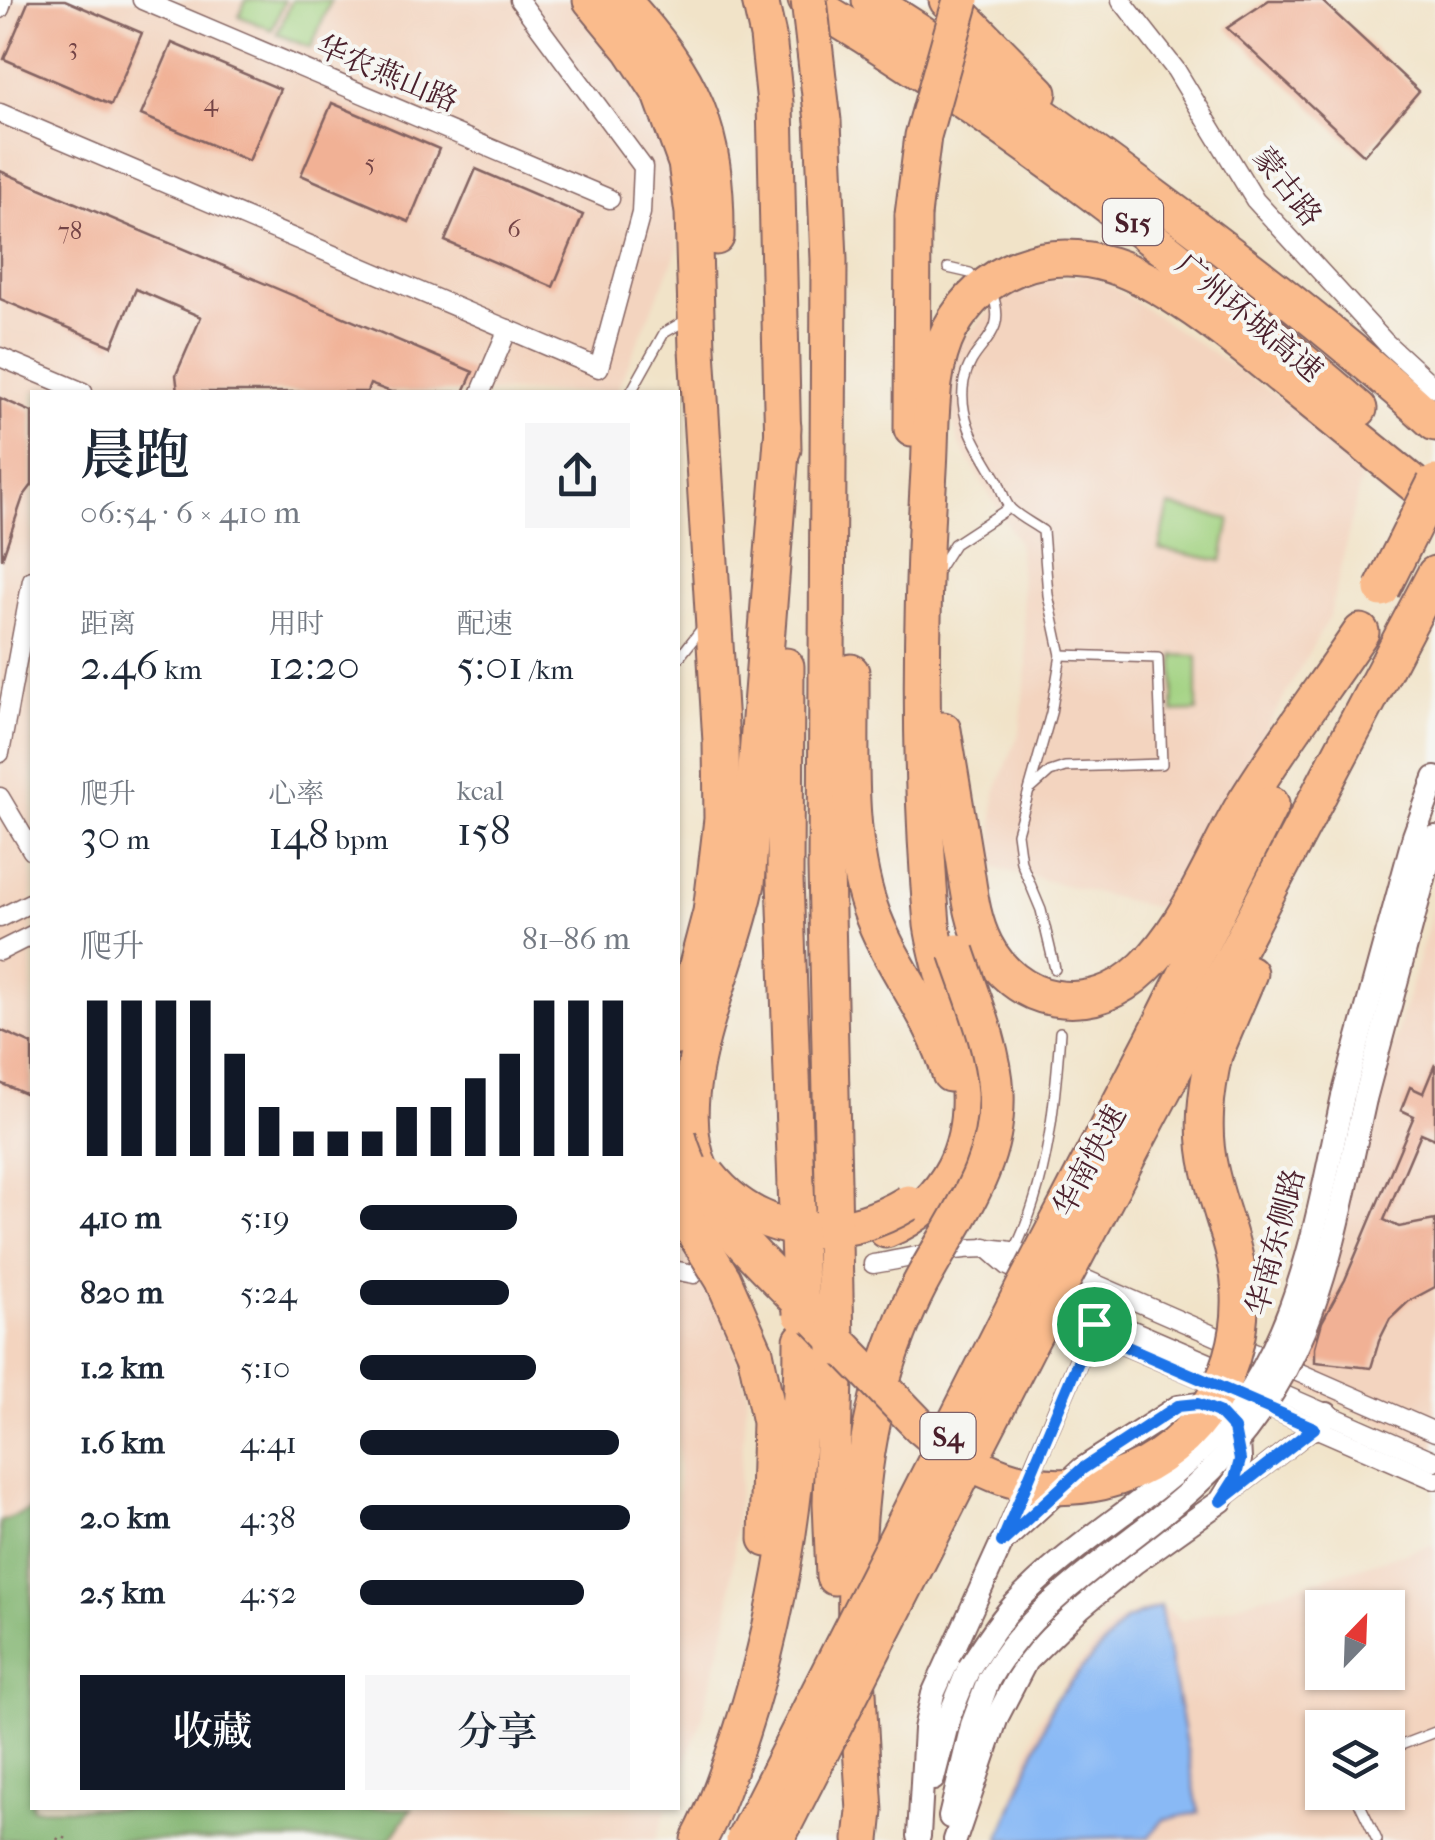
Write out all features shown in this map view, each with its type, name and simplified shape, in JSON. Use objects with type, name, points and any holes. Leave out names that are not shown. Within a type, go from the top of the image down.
[{"type":"highway","points":[[591,0],[632,50],[661,94],[686,162],[693,213],[722,819],[716,882],[686,956],[680,1017]]},
{"type":"highway","points":[[622,0],[682,74],[699,111],[713,162],[714,613]]},
{"type":"highway","points":[[699,1840],[717,1802],[754,1689],[782,1570],[800,1449],[802,1340],[785,880],[783,427],[776,126],[771,57],[760,0]]},
{"type":"highway","points":[[808,0],[823,122],[828,321],[826,868],[836,1349],[831,1503],[833,1565],[863,1780]]},
{"type":"highway","name":"广州环城高速","points":[[808,0],[964,100],[1095,193],[1357,407],[1435,480]]},
{"type":"highway","name":"广州环城高速","points":[[870,0],[1058,126],[1273,286],[1435,423]]},
{"type":"highway","points":[[947,0],[1123,174]]},
{"type":"highway","points":[[862,1840],[854,1562],[864,1462],[884,1374],[909,1305],[976,1189],[993,1140],[996,1115],[992,1064],[948,917],[911,419],[913,215],[923,136],[961,0]]},
{"type":"highway","points":[[783,427],[747,884],[697,1062],[690,1131],[697,1161],[718,1198],[754,1229],[782,1240],[812,1245],[841,1244],[872,1236],[923,1209],[944,1187],[965,1140],[970,1116],[968,1067],[938,962],[929,887],[922,596],[939,356],[949,331],[980,290],[1000,274],[1025,262],[1082,258],[1114,266],[1228,333],[1435,501]]},
{"type":"highway","points":[[680,1118],[688,1144],[710,1179],[730,1198],[758,1215],[804,1230],[859,1227],[908,1203],[930,1180],[945,1152],[953,1123],[954,1090],[947,1062],[870,908],[859,861],[828,321]]},
{"type":"highway","name":"华南快速","points":[[776,1840],[1185,1046],[1361,632],[1435,480]]},
{"type":"highway","points":[[680,1144],[685,1164],[716,1213],[920,1426],[972,1466],[1030,1486],[1086,1485],[1143,1467],[1190,1433],[1224,1383],[1234,1353],[1240,1294],[1236,1260],[1208,1164],[1205,1132],[1209,1078],[1185,1046],[1435,574]]},
{"type":"highway","points":[[922,596],[973,914],[996,964],[1018,984],[1043,996],[1068,1000],[1095,998],[1116,990],[1162,948],[1245,803],[1361,632]]},
{"type":"highway","name":"华南快速","points":[[744,1840],[1023,1289],[1185,1046]]},
{"type":"highway","points":[[680,1209],[724,1279],[756,1352],[770,1422],[771,1486],[765,1552],[747,1649],[730,1711],[683,1840]]},
{"type":"street","points":[[0,9],[4,0]]},
{"type":"street","name":"华农燕山路","points":[[142,0],[610,199]]},
{"type":"street","points":[[0,113],[599,368],[641,213],[643,167],[519,0]]},
{"type":"street","name":"蒙古路","points":[[1121,0],[1176,70],[1256,200],[1386,343],[1435,388]]},
{"type":"street","points":[[482,390],[508,329]]},
{"type":"street","points":[[0,357],[78,390]]},
{"type":"street","points":[[0,753],[30,591]]},
{"type":"street","name":"华南东侧路","points":[[918,1838],[950,1717],[979,1674],[1045,1607],[1193,1488],[1264,1410],[1300,1348],[1315,1309],[1354,1097],[1410,852],[1435,778]]},
{"type":"street","points":[[0,797],[30,848]]},
{"type":"street","name":"华南东侧路","points":[[1354,1097],[1435,837]]},
{"type":"street","points":[[0,918],[30,903]]},
{"type":"street","points":[[0,951],[30,936]]},
{"type":"street","points":[[985,1246],[1008,1266],[1080,1300],[1102,1336],[1321,1421],[1435,1460]]},
{"type":"street","points":[[873,1264],[985,1246],[1016,1249],[1435,1432]]},
{"type":"street","points":[[918,1838],[925,1729],[933,1694],[1094,1324]]},
{"type":"street","points":[[1002,1542],[1082,1469],[1178,1406],[1198,1404],[1218,1412],[1234,1429],[1240,1460],[1235,1479],[1221,1501]]},
{"type":"street","points":[[1321,1421],[1435,1480]]},
{"type":"street","points":[[954,1840],[998,1717],[1026,1661],[1081,1607],[1134,1563],[1221,1501],[1321,1421]]},
{"type":"street","name":"华南东侧路","points":[[945,1840],[972,1725],[979,1674]]},
{"type":"lane","points":[[948,268],[970,273]]},
{"type":"lane","points":[[992,293],[999,311],[996,332],[974,354],[964,382],[965,414],[977,450],[1010,508],[1043,530],[1048,595],[1061,655],[1018,833],[1021,862],[1041,910],[1055,969]]},
{"type":"lane","points":[[632,390],[664,332],[681,323]]},
{"type":"lane","points":[[922,596],[954,544],[1010,508]]},
{"type":"lane","points":[[680,656],[714,613]]},
{"type":"lane","points":[[1031,789],[1050,772],[1065,767],[1162,764],[1158,658],[1061,655]]},
{"type":"lane","points":[[1016,1249],[1028,1224],[1042,1166],[1055,1100],[1060,1032]]},
{"type":"lane","points":[[1405,1743],[1435,1732]]},
{"type":"lane","points":[[1363,1810],[1378,1840]]},
{"type":"path","points":[[57,1840],[60,1836],[68,1840]]},
{"type":"shaded area","points":[[0,0],[586,0],[661,106],[679,247],[617,390],[30,390],[30,1810],[666,1810],[655,1840],[0,1840]]},
{"type":"shaded area","points":[[1093,274],[1366,455],[1330,615],[1165,910],[992,867],[995,793],[1020,731],[1027,663],[1018,542],[959,443],[945,393],[952,350],[1018,282]]},
{"type":"shaded area","points":[[1435,904],[1435,1449],[1272,1374],[1344,1211]]},
{"type":"shaded area","points":[[680,1233],[720,1303],[747,1392],[728,1619],[699,1728],[680,1777]]},
{"type":"shaded area","points":[[1435,1544],[1435,1840],[999,1840],[1038,1721],[1116,1621],[1158,1604],[1182,1621]]},
{"type":"green space","points":[[246,0],[285,0],[272,30],[239,16]]},
{"type":"green space","points":[[292,0],[331,0],[311,48],[277,34]]},
{"type":"green space","points":[[1169,506],[1230,519],[1222,561],[1159,549]]},
{"type":"green space","points":[[1174,655],[1197,656],[1197,711],[1173,712]]},
{"type":"green space","points":[[30,1510],[30,1810],[411,1810],[390,1840],[0,1840],[0,1522]]},
{"type":"water","points":[[1160,1606],[1199,1813],[1164,1819],[1149,1837],[999,1840],[1054,1701],[1125,1620]]},
{"type":"building","points":[[29,0],[65,0],[142,33],[111,105],[4,59]]},
{"type":"building","points":[[1269,0],[1321,0],[1419,91],[1364,155],[1227,28]]},
{"type":"building","points":[[172,43],[280,89],[249,161],[141,115]]},
{"type":"building","points":[[332,103],[439,149],[409,222],[301,175]]},
{"type":"building","points":[[476,169],[583,215],[553,287],[445,241]]},
{"type":"building","points":[[0,171],[473,372],[465,390],[386,390],[370,384],[368,390],[178,390],[176,375],[201,317],[136,289],[112,346],[0,299]]},
{"type":"building","points":[[0,398],[30,411],[30,488],[23,497],[2,559]]},
{"type":"building","points":[[0,1030],[30,1043],[30,1096],[0,1083]]},
{"type":"building","points":[[1435,1064],[1435,1139],[1421,1133],[1384,1220],[1399,1227],[1435,1220],[1435,1287],[1409,1301],[1390,1319],[1371,1368],[1315,1362],[1322,1322],[1345,1280],[1414,1116],[1401,1110],[1410,1087],[1423,1093]]},
{"type":"route","points":[[1094,1324],[1102,1336],[1314,1428],[1221,1501],[1235,1479],[1240,1460],[1239,1440],[1218,1412],[1198,1404],[1178,1406],[1082,1469],[1002,1542],[1094,1324]]}]
